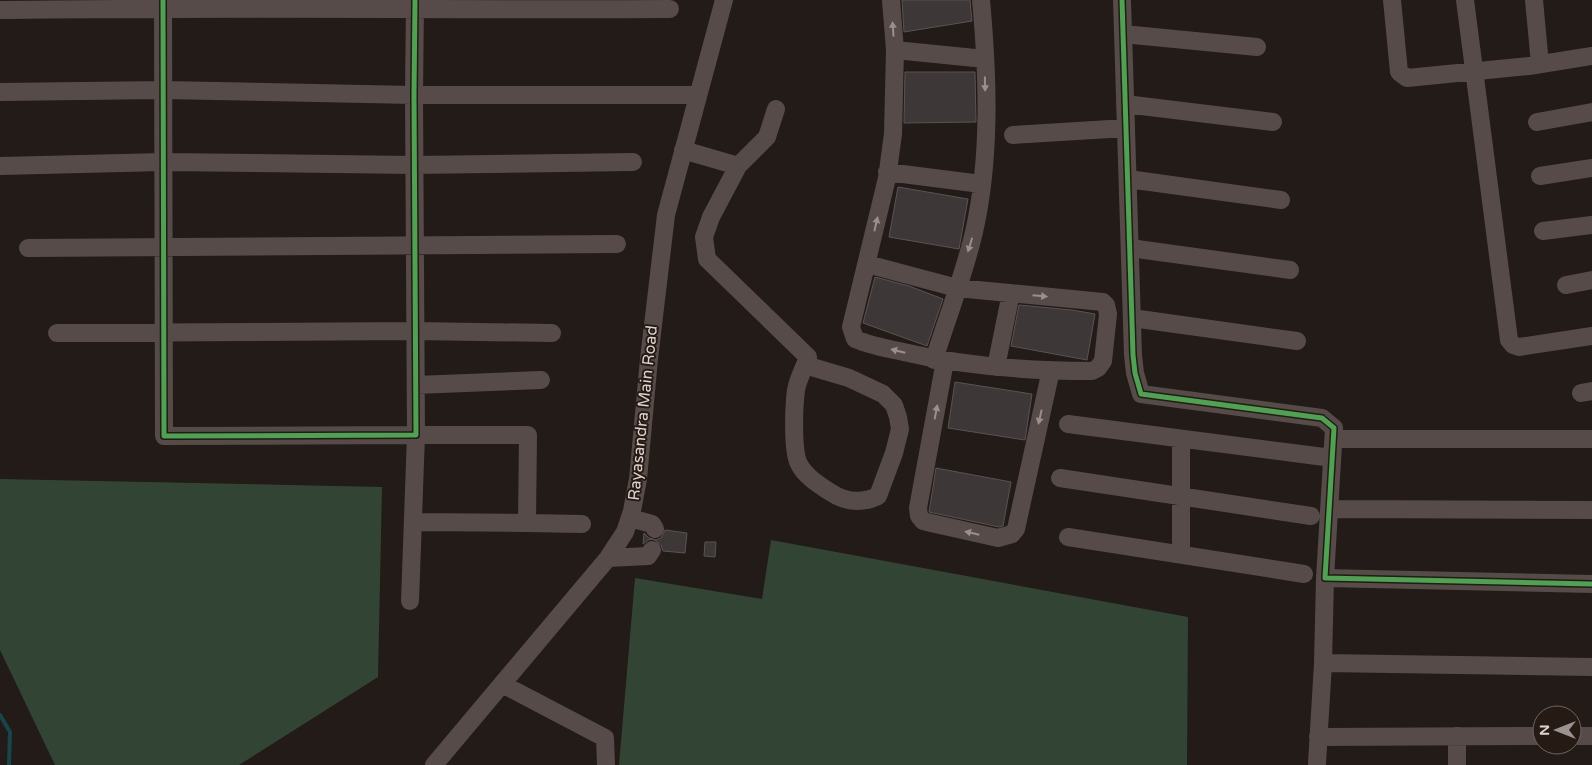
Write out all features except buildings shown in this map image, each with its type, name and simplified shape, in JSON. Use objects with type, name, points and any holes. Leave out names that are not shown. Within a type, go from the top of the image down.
[{"type":"street","name":"Rayasandra Main Road","points":[[434,765],[608,558],[630,518],[638,479],[649,359],[666,216],[724,0]]},
{"type":"street","points":[[867,264],[957,288],[1098,301],[1106,305],[1108,314],[1103,360],[1098,368],[1092,371],[996,367],[939,360],[867,344],[855,339],[851,327],[888,172],[893,134],[895,50],[891,0]]},
{"type":"street","points":[[980,0],[985,58],[985,133],[982,184],[974,232],[957,288],[939,360],[918,508],[918,516],[923,521],[998,538],[1012,534],[1016,529],[1051,370]]},
{"type":"street","points":[[1122,0],[1132,318],[1135,373],[1141,394],[1322,418],[1334,428],[1335,439],[1332,458],[1325,578],[1317,763]]},
{"type":"street","points":[[1392,0],[1399,72],[1406,78],[1412,79],[1474,72],[1592,56]]},
{"type":"street","points":[[1465,0],[1509,340],[1513,345],[1519,347],[1592,336]]},
{"type":"street","points":[[1534,0],[1540,64]]},
{"type":"street","points":[[163,4],[164,436],[528,436],[527,522]]},
{"type":"street","points":[[0,10],[163,4],[670,9]]},
{"type":"street","points":[[410,601],[416,435],[414,246],[415,5]]},
{"type":"street","points":[[1123,34],[1257,47]]},
{"type":"street","points":[[895,50],[985,58]]},
{"type":"street","points":[[0,92],[163,90],[414,94],[698,95]]},
{"type":"street","points":[[1125,104],[1273,122]]},
{"type":"street","points":[[776,109],[767,137],[738,166],[710,217],[704,237],[707,259],[808,357],[805,365],[796,389],[794,409],[795,444],[798,464],[814,482],[837,496],[862,502],[878,496],[894,453],[900,429],[894,405],[884,394],[849,378],[805,365]]},
{"type":"street","points":[[1537,122],[1592,112]]},
{"type":"street","points":[[1012,135],[1126,128]]},
{"type":"street","points":[[683,150],[738,166]]},
{"type":"street","points":[[0,166],[163,162],[414,165],[633,162]]},
{"type":"street","points":[[1540,176],[1592,168]]},
{"type":"street","points":[[888,172],[982,184]]},
{"type":"street","points":[[1128,179],[1281,200]]},
{"type":"street","points":[[1543,231],[1592,225]]},
{"type":"street","points":[[28,248],[617,244]]},
{"type":"street","points":[[1130,248],[1290,270]]},
{"type":"street","points":[[1566,285],[1592,280]]},
{"type":"street","points":[[996,367],[1011,293]]},
{"type":"street","points":[[1132,318],[1297,341]]},
{"type":"street","points":[[57,333],[415,331],[552,333]]},
{"type":"street","points":[[416,384],[541,380]]},
{"type":"street","points":[[1068,424],[1332,458]]},
{"type":"street","points":[[1181,439],[1181,554]]},
{"type":"street","points":[[1335,439],[1592,439]]},
{"type":"street","points":[[1060,478],[1311,516]]},
{"type":"street","points":[[1329,509],[1592,510]]},
{"type":"street","points":[[630,518],[652,524],[655,530]]},
{"type":"street","points":[[413,522],[582,524]]},
{"type":"street","points":[[1068,537],[1304,574]]},
{"type":"street","points":[[608,558],[648,556],[652,550]]},
{"type":"street","points":[[1325,578],[1592,584]]},
{"type":"street","points":[[1322,663],[1592,667]]},
{"type":"street","points":[[502,684],[605,738],[606,765]]},
{"type":"street","points":[[1457,736],[1457,765]]},
{"type":"street","points":[[1318,737],[1532,736]]},
{"type":"green space","points":[[0,479],[382,487],[378,677],[239,765],[55,765],[0,650]]},
{"type":"green space","points":[[771,540],[1188,617],[1187,765],[619,765],[635,578],[762,599]]},
{"type":"waterway","points":[[0,715],[10,732],[9,765]]},
{"type":"cycle path","points":[[163,0],[164,436],[416,435],[415,0]]},
{"type":"cycle path","points":[[1122,0],[1133,355],[1135,373],[1141,394],[1322,418],[1334,428],[1325,578],[1592,584]]}]
